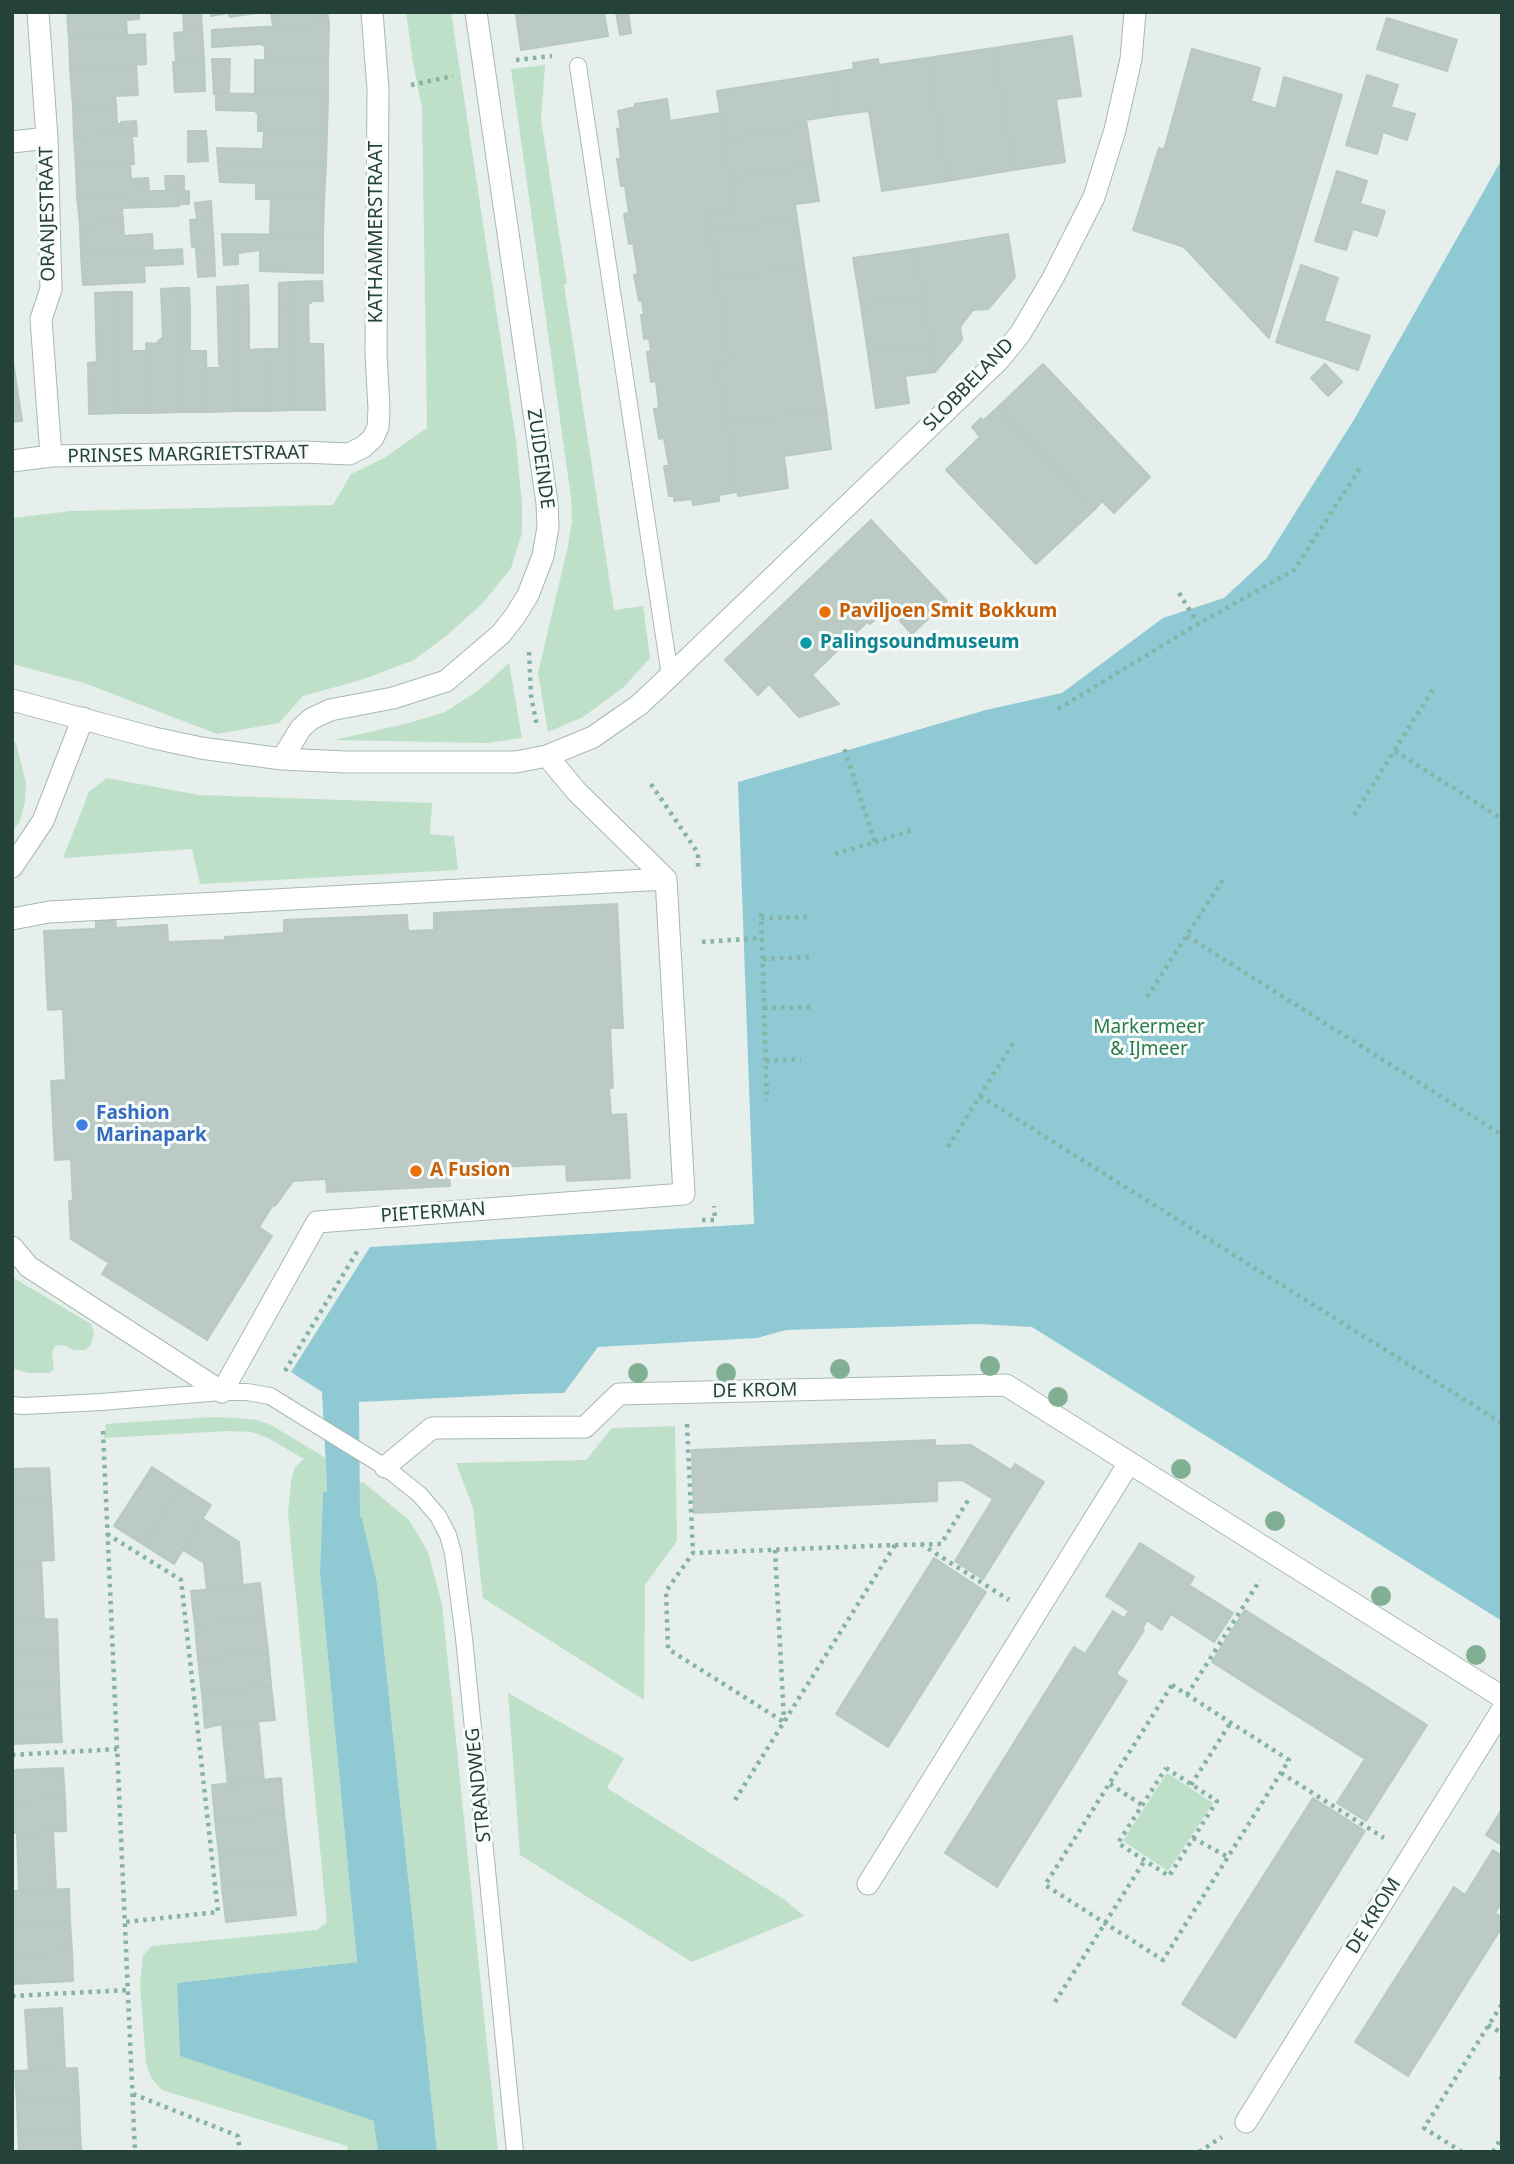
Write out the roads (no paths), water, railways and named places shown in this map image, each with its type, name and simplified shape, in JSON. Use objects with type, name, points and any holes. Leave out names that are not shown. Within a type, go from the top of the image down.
[{"type":"street","name":"ORANJESTRAAT","points":[[38,12],[47,138],[51,289],[41,319],[51,456]]},
{"type":"street","name":"KATHAMMERSTRAAT","points":[[363,447],[373,438],[378,427],[379,409],[376,354],[378,89],[372,12]]},
{"type":"street","name":"ZUIDEINDE","points":[[282,759],[301,727],[330,710],[393,698],[446,681],[501,634],[528,595],[543,556],[548,527],[547,503],[476,12]]},
{"type":"street","name":"SLOBBELAND","points":[[282,759],[345,762],[516,762],[547,756],[593,737],[639,705],[998,360],[1020,334],[1053,278],[1094,197],[1115,130],[1131,59],[1135,12]]},
{"type":"street","points":[[12,142],[47,138]]},
{"type":"street","name":"PRINSES MARGRIETSTRAAT","points":[[12,461],[51,456],[303,452],[349,454],[363,447]]},
{"type":"street","points":[[12,700],[154,738],[201,748],[282,759]]},
{"type":"street","points":[[12,867],[43,821],[83,719]]},
{"type":"street","points":[[547,756],[577,792],[666,879]]},
{"type":"street","points":[[12,919],[49,912],[666,879]]},
{"type":"street","name":"PIETERMAN","points":[[222,1392],[317,1222],[684,1194],[666,879]]},
{"type":"street","points":[[12,1247],[29,1267],[222,1392]]},
{"type":"street","name":"DE KROM","points":[[385,1467],[432,1428],[584,1427],[619,1394],[1006,1385],[1502,1697]]},
{"type":"street","points":[[868,1884],[1129,1463]]},
{"type":"street","name":"DE KROM","points":[[1246,2122],[1502,1710]]},
{"type":"lane","points":[[578,66],[670,676]]},
{"type":"lane","name":"STRANDWEG","points":[[222,1392],[247,1391],[270,1396],[366,1454],[419,1494],[438,1516],[448,1535],[453,1553],[476,1747],[515,2152]]},
{"type":"lane","points":[[12,1405],[102,1402],[222,1392]]},
{"type":"water","name":"Markermeer & IJmeer","points":[[1502,159],[1502,1621],[1032,1327],[978,1324],[786,1330],[757,1338],[598,1347],[564,1393],[359,1402],[360,1517],[377,1583],[437,2152],[378,2152],[374,2121],[180,2056],[177,1983],[357,1962],[320,1573],[323,1492],[327,1492],[322,1392],[291,1372],[370,1247],[754,1224],[738,782],[986,710],[1062,693],[1163,618],[1224,598],[1266,559],[1355,418]]},
{"type":"place","name":"Paviljoen Smit Bokkum","points":[[825,612]]},
{"type":"place","name":"Palingsoundmuseum","points":[[806,643]]},
{"type":"place","name":"Fashion Marinapark","points":[[82,1125]]},
{"type":"place","name":"A Fusion","points":[[416,1171]]}]
